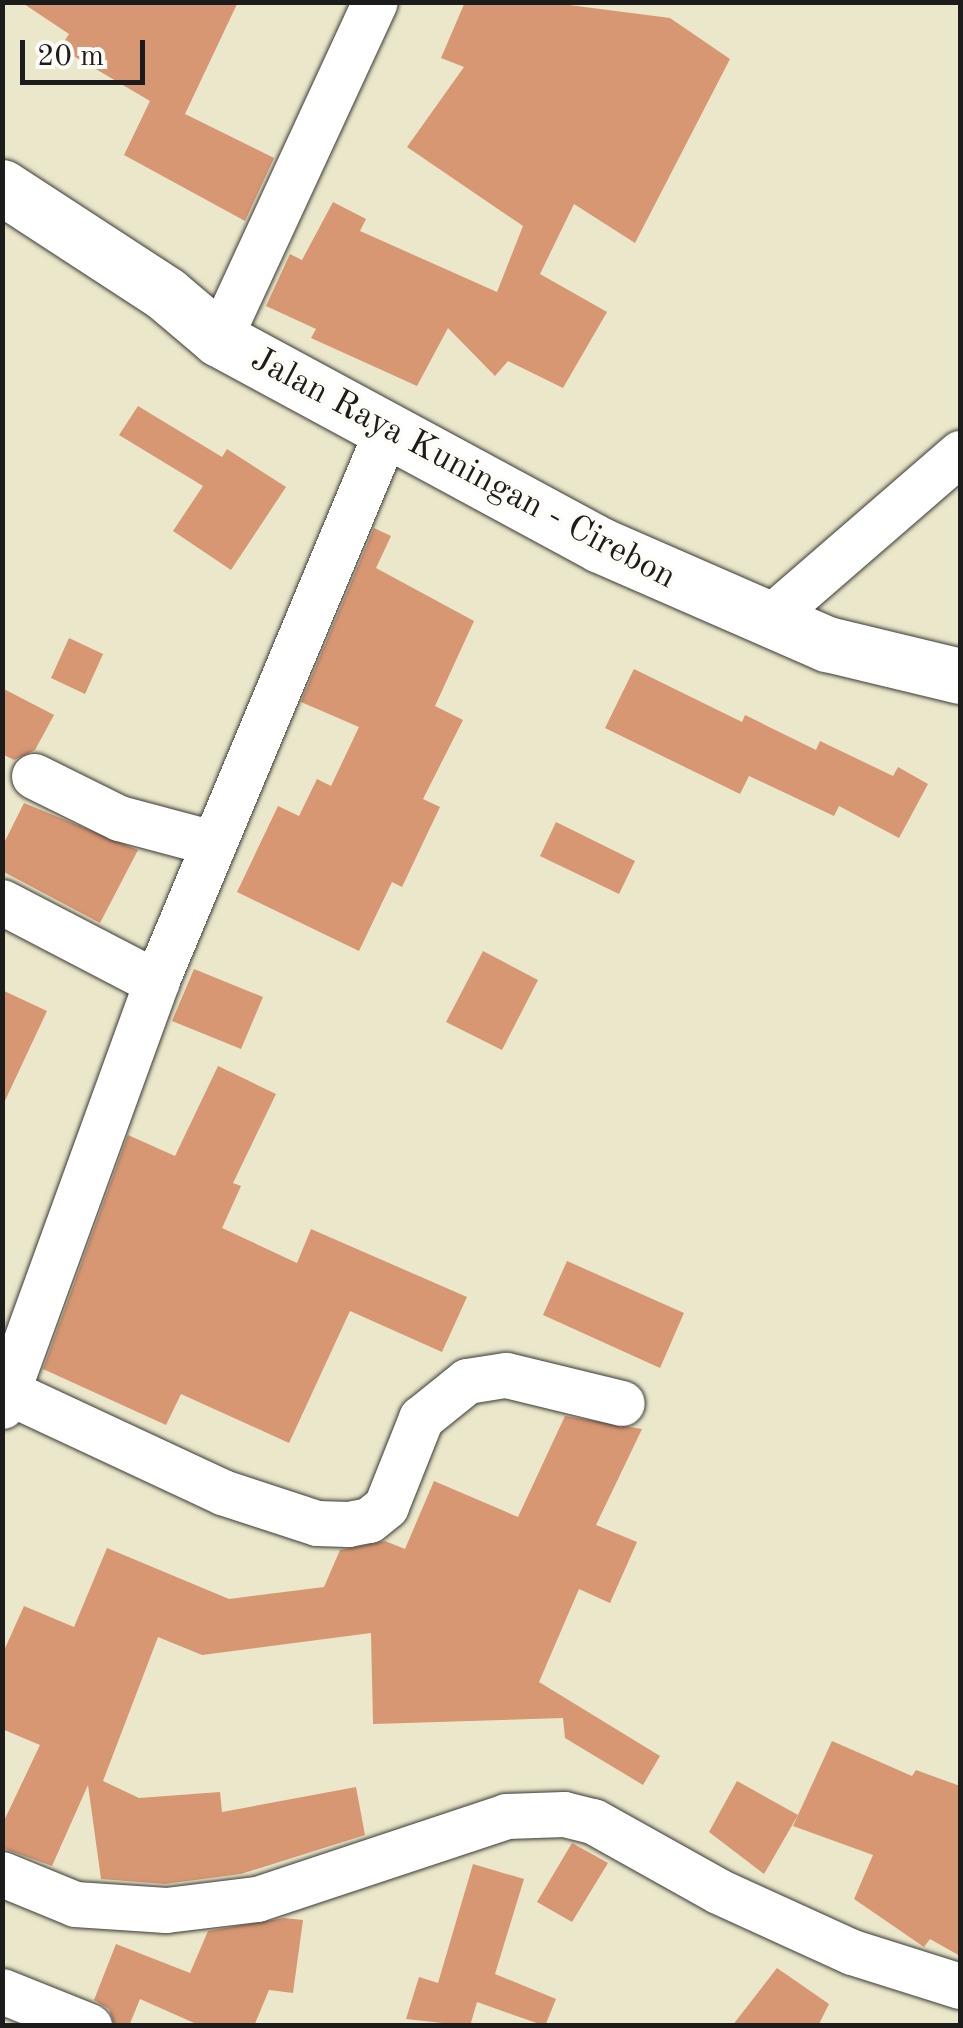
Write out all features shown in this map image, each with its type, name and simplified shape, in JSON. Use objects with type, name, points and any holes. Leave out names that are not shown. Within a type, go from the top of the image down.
[{"type":"highway","name":"Jalan Raya Kuningan - Cirebon","points":[[2,187],[166,294],[219,339],[600,545],[766,622],[827,644],[960,676]]},
{"type":"street","points":[[219,339],[375,2]]},
{"type":"street","points":[[388,427],[156,982],[5,1399],[222,1492],[318,1523],[348,1524],[368,1520],[386,1506],[421,1418],[443,1394],[467,1382],[506,1375],[622,1403]]},
{"type":"street","points":[[766,622],[960,453]]},
{"type":"street","points":[[34,776],[119,818],[212,844]]},
{"type":"street","points":[[2,902],[156,982]]},
{"type":"street","points":[[2,1874],[75,1904],[166,1910],[256,1899],[506,1816],[564,1814],[592,1820],[718,1891],[852,1952],[960,1986]]},
{"type":"street","points":[[2,1991],[88,2026]]},
{"type":"building","points":[[21,2],[238,2],[185,114],[274,158],[245,221],[124,155],[150,101],[60,48],[69,34]]},
{"type":"building","points":[[465,2],[546,2],[670,18],[730,59],[635,243],[574,204],[540,274],[607,312],[563,388],[508,361],[495,376],[448,328],[417,386],[311,338],[316,329],[266,306],[290,254],[302,260],[333,202],[366,219],[360,231],[497,292],[523,226],[407,147],[464,67],[441,58]]},
{"type":"building","points":[[138,406],[222,457],[227,449],[286,487],[231,570],[173,531],[203,486],[119,435]]},
{"type":"building","points":[[374,528],[391,536],[376,568],[474,621],[435,706],[463,720],[423,799],[440,807],[402,887],[392,882],[359,951],[237,892],[278,806],[299,816],[317,779],[331,786],[359,727],[301,702]]},
{"type":"building","points":[[69,638],[103,654],[85,694],[51,678]]},
{"type":"building","points":[[634,669],[742,722],[745,715],[816,750],[820,741],[893,776],[898,767],[928,784],[899,838],[839,806],[834,816],[749,776],[740,794],[605,728]]},
{"type":"building","points":[[2,688],[54,715],[35,750],[14,760],[2,754]]},
{"type":"building","points":[[24,803],[138,850],[100,923],[2,871],[2,847]]},
{"type":"building","points":[[556,822],[635,861],[619,894],[540,856]]},
{"type":"building","points":[[483,951],[538,980],[502,1050],[446,1022]]},
{"type":"building","points":[[194,969],[263,997],[241,1049],[172,1021]]},
{"type":"building","points":[[2,990],[47,1011],[2,1107]]},
{"type":"building","points":[[218,1066],[276,1094],[233,1183],[241,1186],[222,1228],[297,1263],[311,1229],[467,1297],[442,1352],[350,1311],[289,1443],[181,1394],[166,1425],[43,1369],[128,1135],[175,1156]]},
{"type":"building","points":[[567,1261],[684,1313],[660,1368],[543,1315]]},
{"type":"building","points":[[565,1416],[642,1429],[596,1525],[637,1542],[610,1603],[579,1589],[539,1682],[660,1756],[643,1785],[565,1738],[563,1718],[373,1724],[371,1633],[202,1655],[158,1637],[103,1781],[139,1798],[220,1792],[222,1812],[356,1787],[365,1835],[241,1874],[165,1884],[101,1879],[88,1785],[52,1866],[2,1848],[2,1825],[40,1745],[2,1729],[2,1655],[24,1606],[74,1627],[107,1548],[229,1599],[324,1587],[340,1550],[385,1541],[405,1549],[434,1481],[518,1517]]},
{"type":"building","points":[[832,1741],[912,1776],[916,1770],[960,1786],[960,1956],[930,1939],[924,1947],[854,1899],[873,1855],[793,1826]]},
{"type":"building","points":[[737,1781],[798,1815],[764,1874],[709,1832]]},
{"type":"building","points":[[572,1843],[608,1863],[572,1922],[537,1902]]},
{"type":"building","points":[[473,1864],[524,1879],[495,1974],[556,1999],[545,2026],[477,2002],[470,2026],[406,2019],[419,1977],[438,1983]]},
{"type":"building","points":[[284,1918],[303,1920],[293,1993],[269,1990],[254,2026],[201,2026],[140,1999],[129,2026],[115,2026],[109,2009],[94,2000],[116,1944],[190,1973],[208,1931]]},
{"type":"building","points":[[777,1968],[829,2004],[818,2026],[732,2026]]}]
